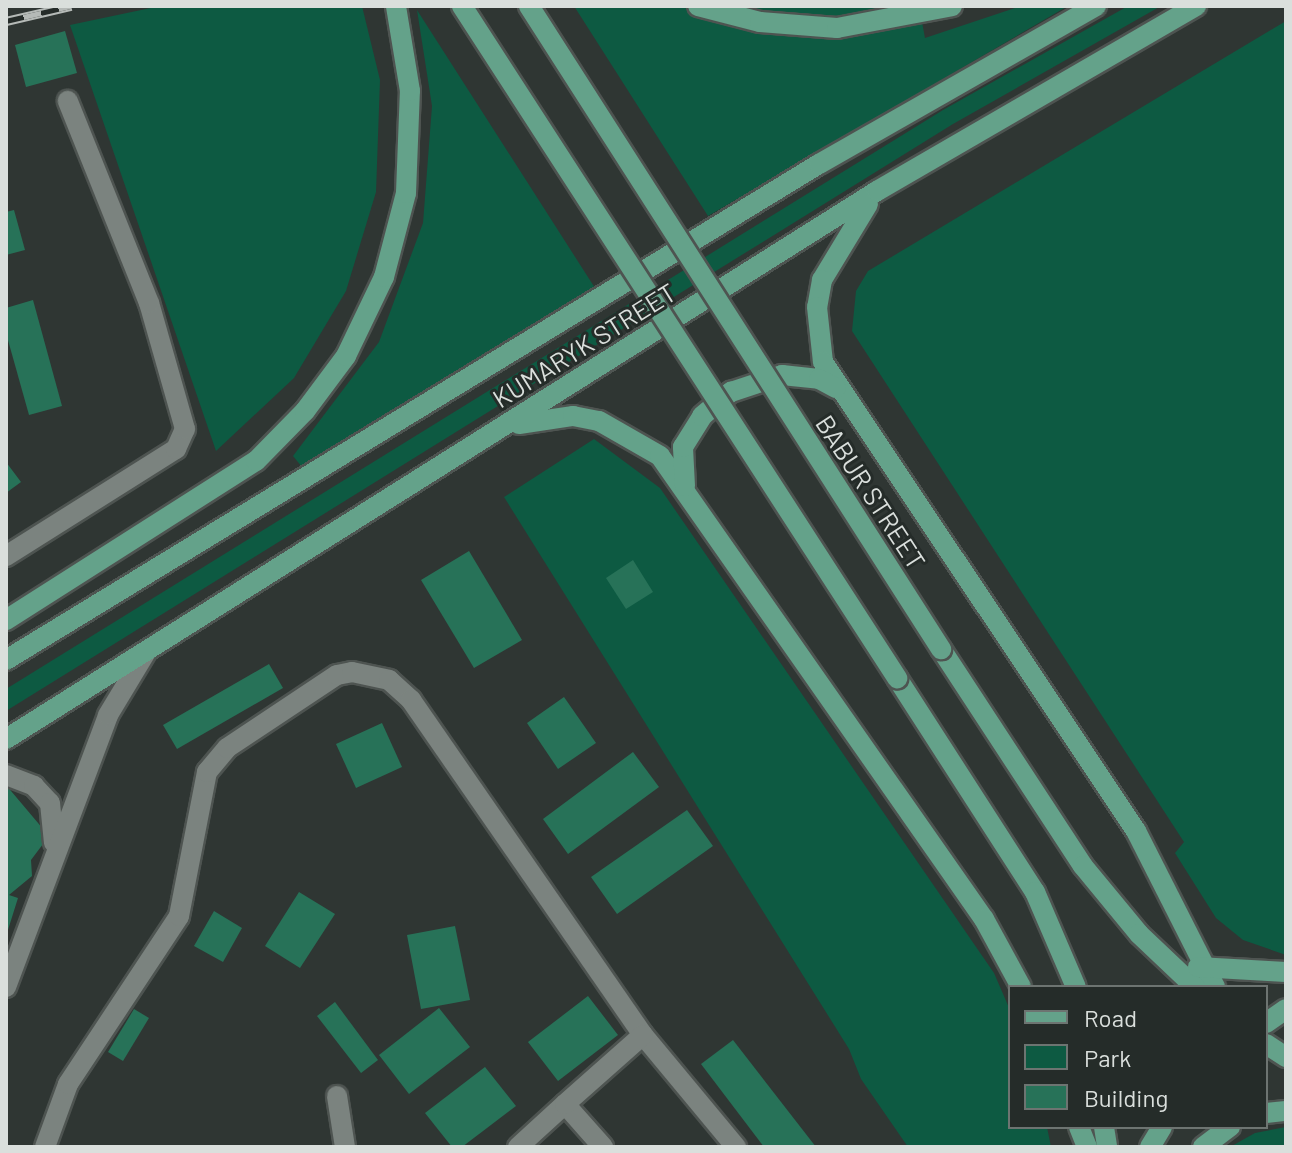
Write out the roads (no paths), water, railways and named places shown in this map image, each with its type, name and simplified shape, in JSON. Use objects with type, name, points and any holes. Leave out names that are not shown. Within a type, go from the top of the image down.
[{"type":"main road","points":[[6,620],[256,461],[300,418],[346,356],[390,261],[407,185],[410,91],[396,6]]},
{"type":"main road","points":[[462,6],[1035,892],[1075,985]]},
{"type":"main road","name":"BABUR STREET","points":[[529,6],[1083,866],[1170,966],[1193,985]]},
{"type":"main road","points":[[698,6],[760,22],[837,28],[952,6]]},
{"type":"main road","name":"KUMARYK STREET","points":[[6,660],[819,164],[1096,6]]},
{"type":"main road","name":"KUMARYK STREET","points":[[6,739],[877,191],[1196,6]]},
{"type":"main road","points":[[877,191],[839,243],[822,280],[818,335],[836,388],[1136,831],[1212,978]]},
{"type":"main road","points":[[686,487],[683,447],[702,416],[731,392],[782,375],[819,379],[836,388]]},
{"type":"main road","points":[[493,434],[547,418],[599,421],[641,441],[686,487],[984,919],[1020,985]]},
{"type":"main road","points":[[1170,966],[1212,978],[1286,972]]},
{"type":"main road","points":[[1268,1022],[1286,1009]]},
{"type":"main road","points":[[1268,1045],[1286,1057]]},
{"type":"main road","points":[[1150,1147],[1161,1129]]},
{"type":"main road","points":[[1203,1147],[1227,1129]]},
{"type":"street","points":[[6,556],[176,449],[185,429],[149,303],[68,101]]},
{"type":"street","points":[[6,987],[108,715],[146,652]]},
{"type":"street","points":[[45,1147],[68,1084],[179,916],[207,772],[227,748],[337,675],[352,672],[389,680],[411,700],[643,1035],[736,1147]]},
{"type":"street","points":[[6,775],[34,786],[50,803],[53,855]]},
{"type":"street","points":[[518,1147],[643,1035]]},
{"type":"street","points":[[337,1096],[345,1147]]},
{"type":"street","points":[[565,1104],[603,1147]]},
{"type":"railway","points":[[6,21],[71,6]]}]
